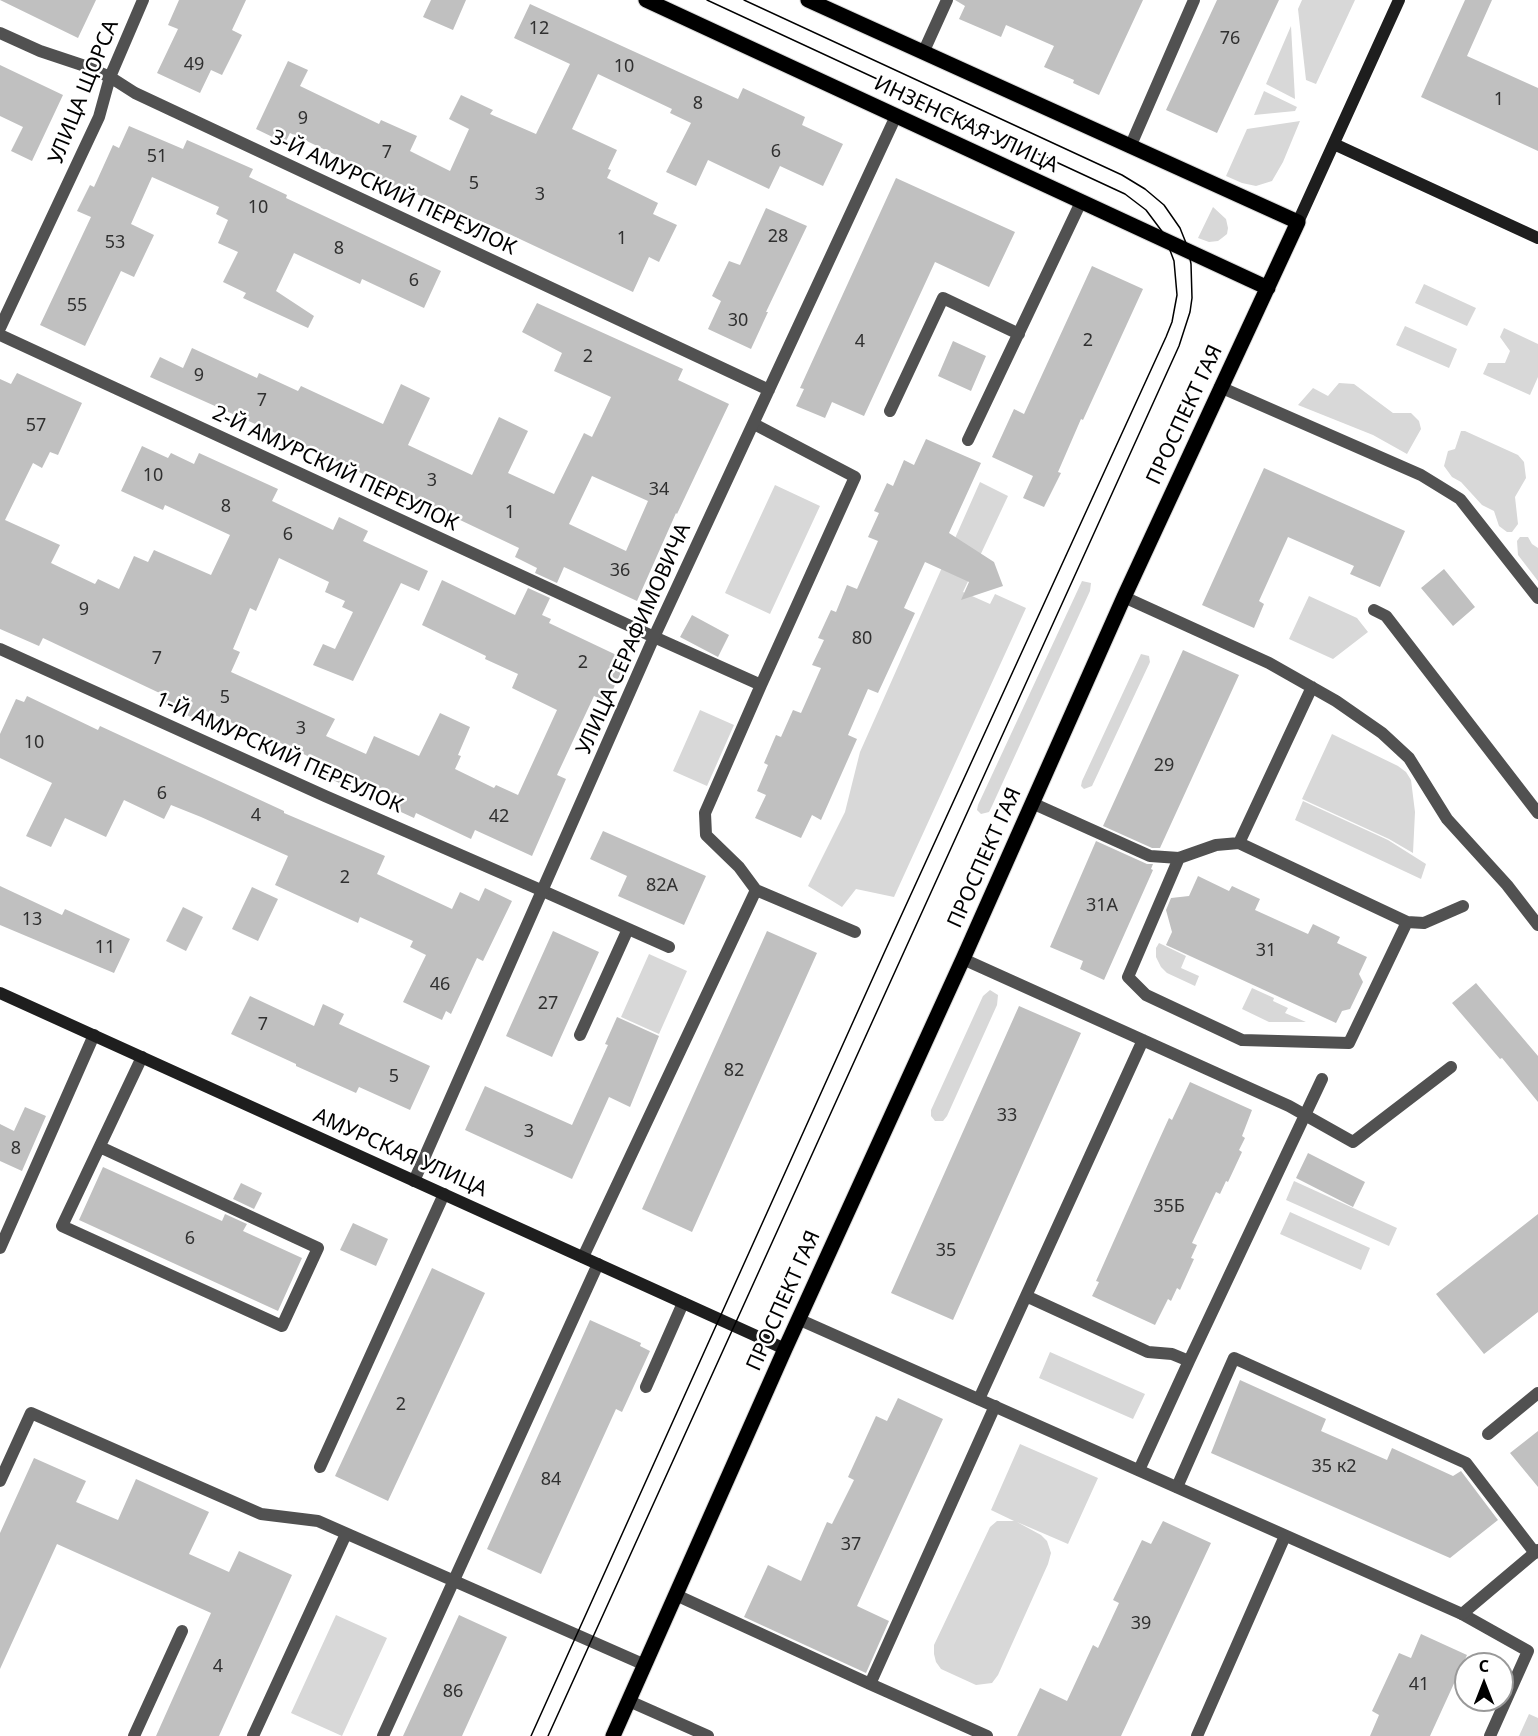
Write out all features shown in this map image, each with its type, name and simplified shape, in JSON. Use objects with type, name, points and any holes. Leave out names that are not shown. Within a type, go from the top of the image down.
[{"type":"main road","name":"ИНЗЕНСКАЯ УЛИЦА","points":[[646,0],[1268,288]]},
{"type":"main road","points":[[808,0],[1298,222]]},
{"type":"main road","name":"ПРОСПЕКТ ГАЯ","points":[[613,1736],[798,1319],[963,959],[1124,597],[1298,222]]},
{"type":"street","name":"УЛИЦА ЩОРСА","points":[[0,328],[99,117],[110,77],[143,0]]},
{"type":"street","points":[[923,53],[947,0]]},
{"type":"street","points":[[1130,147],[1194,0]]},
{"type":"street","name":"ПРОСПЕКТ ГАЯ","points":[[1298,222],[1399,0]]},
{"type":"street","name":"3-Й АМУРСКИЙ ПЕРЕУЛОК","points":[[0,33],[40,51],[110,77],[135,93],[769,390]]},
{"type":"street","name":"УЛИЦА СЕРАФИМОВИЧА","points":[[414,1181],[654,637],[896,116]]},
{"type":"street","points":[[1334,144],[1538,238]]},
{"type":"street","points":[[969,440],[1081,202]]},
{"type":"street","points":[[890,411],[943,298],[1019,334]]},
{"type":"street","name":"2-Й АМУРСКИЙ ПЕРЕУЛОК","points":[[0,335],[654,637],[761,684]]},
{"type":"street","points":[[1220,387],[1421,475],[1460,498],[1538,598]]},
{"type":"street","points":[[754,424],[855,477],[705,813],[706,835],[739,867],[756,890],[855,932]]},
{"type":"street","points":[[1124,597],[1269,663],[1312,687],[1382,733],[1409,758],[1447,819],[1507,885],[1538,925]]},
{"type":"street","points":[[1374,610],[1386,616],[1538,813]]},
{"type":"street","name":"1-Й АМУРСКИЙ ПЕРЕУЛОК","points":[[0,650],[669,947]]},
{"type":"street","points":[[1239,843],[1312,687]]},
{"type":"street","points":[[1032,804],[1150,856],[1179,858],[1216,845],[1239,843],[1407,922],[1424,923],[1463,906]]},
{"type":"street","points":[[1179,858],[1128,977],[1146,995],[1242,1040],[1349,1043],[1407,922]]},
{"type":"street","points":[[583,1257],[756,890]]},
{"type":"street","points":[[580,1035],[628,929]]},
{"type":"street","points":[[963,959],[1305,1115],[1353,1142],[1451,1067]]},
{"type":"street","name":"АМУРСКАЯ УЛИЦА","points":[[0,993],[785,1349]]},
{"type":"street","points":[[0,1248],[94,1035]]},
{"type":"street","points":[[979,1399],[1143,1041]]},
{"type":"street","points":[[100,1147],[318,1248],[282,1326],[62,1226],[142,1057]]},
{"type":"street","points":[[1139,1470],[1322,1079]]},
{"type":"street","points":[[320,1467],[444,1194]]},
{"type":"street","points":[[383,1736],[598,1264]]},
{"type":"street","points":[[1026,1296],[1148,1352],[1172,1354],[1189,1361]]},
{"type":"street","points":[[646,1387],[683,1303]]},
{"type":"street","points":[[798,1319],[1462,1614],[1533,1654],[1490,1736]]},
{"type":"street","points":[[1177,1487],[1234,1358],[1466,1463],[1536,1552],[1462,1614]]},
{"type":"street","points":[[1488,1434],[1538,1393]]},
{"type":"street","points":[[870,1684],[995,1406]]},
{"type":"street","points":[[0,1481],[31,1413],[261,1514],[318,1521],[645,1665]]},
{"type":"street","points":[[253,1736],[346,1534]]},
{"type":"street","points":[[1197,1736],[1285,1536]]},
{"type":"street","points":[[676,1595],[987,1736]]},
{"type":"street","points":[[134,1736],[182,1631]]},
{"type":"street","points":[[629,1701],[708,1736]]},
{"type":"shaded area","points":[[1302,0],[1355,0],[1316,84],[1306,80],[1298,9]]},
{"type":"shaded area","points":[[1291,26],[1295,99],[1266,84]]},
{"type":"shaded area","points":[[1264,91],[1297,107],[1295,111],[1254,115]]},
{"type":"shaded area","points":[[1300,121],[1283,162],[1272,181],[1256,186],[1226,176],[1247,129]]},
{"type":"shaded area","points":[[1213,207],[1226,219],[1228,228],[1227,234],[1218,241],[1209,242],[1198,238]]},
{"type":"shaded area","points":[[1424,284],[1476,308],[1467,326],[1415,303]]},
{"type":"shaded area","points":[[1405,326],[1457,349],[1449,368],[1396,345]]},
{"type":"shaded area","points":[[1504,328],[1538,344],[1538,377],[1530,395],[1483,374],[1488,363],[1505,363],[1510,351],[1500,337]]},
{"type":"shaded area","points":[[1339,383],[1354,384],[1393,413],[1411,413],[1419,421],[1421,429],[1407,454],[1373,435],[1298,405],[1313,388],[1328,396]]},
{"type":"shaded area","points":[[1461,431],[1518,455],[1524,462],[1526,478],[1515,497],[1518,524],[1512,532],[1507,532],[1499,526],[1494,511],[1482,505],[1461,482],[1452,477],[1444,466],[1448,451],[1455,449]]},
{"type":"shaded area","points":[[980,482],[1008,496],[963,592],[990,604],[995,594],[1026,608],[894,897],[856,889],[842,907],[808,886],[845,812],[860,752]]},
{"type":"shaded area","points":[[775,485],[820,506],[770,614],[725,593]]},
{"type":"shaded area","points":[[1520,537],[1528,537],[1538,548],[1538,581],[1518,555],[1517,541]]},
{"type":"shaded area","points":[[1082,581],[1091,583],[1090,591],[992,806],[989,812],[981,814],[977,810],[978,805]]},
{"type":"shaded area","points":[[1309,596],[1357,618],[1368,632],[1333,659],[1289,639]]},
{"type":"shaded area","points":[[1141,654],[1149,656],[1150,662],[1092,786],[1084,789],[1081,786],[1082,781]]},
{"type":"shaded area","points":[[700,710],[734,725],[707,786],[673,771]]},
{"type":"shaded area","points":[[1332,734],[1406,772],[1411,780],[1415,812],[1413,853],[1389,839],[1302,799]]},
{"type":"shaded area","points":[[1303,801],[1388,840],[1426,864],[1421,879],[1295,820]]},
{"type":"shaded area","points":[[1159,943],[1186,956],[1181,968],[1199,976],[1195,986],[1167,973],[1161,967],[1156,957],[1156,948]]},
{"type":"shaded area","points":[[649,954],[687,971],[659,1034],[621,1017]]},
{"type":"shaded area","points":[[1252,988],[1274,998],[1273,1001],[1288,1008],[1285,1013],[1306,1022],[1269,1022],[1242,1009]]},
{"type":"shaded area","points":[[990,990],[998,995],[997,1005],[947,1116],[943,1121],[935,1121],[931,1116],[931,1110],[983,996]]},
{"type":"shaded area","points":[[1294,1181],[1397,1228],[1389,1246],[1286,1200]]},
{"type":"shaded area","points":[[1290,1212],[1370,1248],[1361,1270],[1280,1234]]},
{"type":"shaded area","points":[[1050,1352],[1145,1394],[1133,1419],[1039,1378]]},
{"type":"shaded area","points":[[1020,1444],[1098,1478],[1068,1544],[1017,1522],[1041,1535],[1047,1541],[1051,1553],[998,1675],[992,1683],[976,1685],[941,1669],[936,1662],[934,1645],[990,1527],[997,1521],[1014,1521],[991,1510]]},
{"type":"shaded area","points":[[336,1615],[387,1638],[342,1736],[291,1713]]},
{"type":"shaded area","points":[[1529,1714],[1538,1718],[1538,1736],[1519,1736]]},
{"type":"building","points":[[0,0],[96,0],[78,38]]},
{"type":"building","points":[[179,0],[246,0],[232,30],[242,35],[222,75],[211,70],[200,93],[157,73],[178,29],[168,25]]},
{"type":"building","points":[[431,0],[466,0],[453,30],[423,17]]},
{"type":"building","points":[[955,0],[1143,0],[1099,95],[1073,83],[1074,80],[1044,67],[1054,46],[1006,25],[1001,37],[959,19],[965,6]]},
{"type":"building","points":[[1217,0],[1279,0],[1217,133],[1166,110]]},
{"type":"building","points":[[1465,0],[1492,0],[1467,56],[1538,88],[1538,151],[1421,97]]},
{"type":"building","points":[[530,4],[738,99],[743,88],[805,117],[802,125],[843,144],[823,186],[780,166],[769,189],[708,160],[696,186],[666,172],[691,123],[670,113],[672,109],[598,74],[572,129],[617,150],[608,169],[611,170],[607,178],[658,203],[653,214],[677,225],[659,262],[649,257],[633,292],[492,226],[414,193],[413,196],[357,170],[359,166],[290,133],[285,143],[256,129],[288,61],[308,70],[300,86],[379,124],[381,120],[417,136],[410,151],[450,171],[469,129],[449,119],[461,95],[493,110],[490,114],[536,134],[570,64],[514,38]]},
{"type":"building","points":[[0,65],[63,95],[32,161],[11,151],[23,127],[0,116]]},
{"type":"building","points":[[129,126],[183,149],[187,140],[253,169],[249,177],[287,195],[286,198],[441,271],[424,308],[362,279],[360,284],[294,253],[276,291],[314,316],[308,328],[243,298],[246,293],[223,282],[238,252],[218,243],[228,220],[216,214],[219,207],[152,177],[131,224],[154,235],[134,277],[121,271],[85,346],[40,325],[91,217],[77,211],[90,185],[94,187],[113,145],[119,148]]},
{"type":"building","points":[[896,178],[1015,232],[989,287],[935,262],[864,416],[832,402],[825,418],[796,406],[804,389],[800,388]]},
{"type":"building","points":[[766,208],[807,226],[751,349],[708,329],[721,301],[712,296],[729,261],[740,265]]},
{"type":"building","points":[[1092,266],[1143,289],[1083,420],[1081,419],[1058,472],[1061,473],[1044,507],[1023,498],[1033,476],[992,457],[1014,409],[1024,414]]},
{"type":"building","points":[[537,303],[683,369],[678,380],[729,404],[676,513],[637,601],[564,567],[557,583],[535,573],[537,568],[515,557],[519,548],[300,444],[150,377],[160,357],[183,368],[192,348],[257,378],[259,373],[298,391],[301,386],[383,424],[401,384],[430,398],[408,445],[472,475],[499,417],[528,431],[508,473],[554,494],[584,433],[592,437],[611,397],[554,371],[562,353],[522,332]],"holes":[[[592,476],[648,501],[626,551],[569,524]]]},
{"type":"building","points":[[953,341],[986,356],[971,391],[938,376]]},
{"type":"building","points":[[17,373],[82,403],[58,455],[50,452],[42,468],[33,463],[5,520],[60,545],[51,563],[95,584],[98,579],[119,589],[134,556],[148,562],[154,550],[211,575],[230,535],[165,505],[163,510],[121,491],[142,446],[168,458],[171,453],[194,464],[199,453],[278,489],[272,501],[333,530],[339,517],[368,531],[363,541],[428,571],[419,591],[401,583],[353,681],[313,665],[323,644],[335,649],[353,612],[342,607],[345,601],[325,592],[329,582],[279,558],[256,611],[250,608],[233,649],[240,652],[231,672],[335,719],[326,736],[366,754],[374,736],[419,756],[440,713],[470,727],[458,755],[461,756],[455,769],[494,788],[496,785],[518,795],[557,710],[512,688],[518,674],[422,625],[442,580],[515,615],[528,588],[550,598],[542,615],[551,619],[549,623],[627,660],[607,702],[594,696],[557,775],[566,779],[532,856],[475,830],[471,839],[416,813],[414,818],[390,807],[396,795],[355,777],[350,788],[318,773],[322,763],[262,734],[261,736],[204,710],[199,721],[164,704],[168,697],[43,638],[39,646],[0,629],[0,379],[11,384]]},
{"type":"building","points":[[926,439],[981,463],[949,533],[994,562],[1003,586],[961,600],[969,582],[925,562],[904,608],[915,613],[878,693],[868,689],[848,735],[857,739],[821,820],[812,815],[801,838],[755,818],[766,795],[757,791],[768,765],[764,763],[776,735],[781,737],[793,710],[801,713],[821,668],[812,665],[824,640],[818,638],[831,610],[836,612],[847,585],[857,589],[878,541],[868,537],[879,513],[874,511],[887,483],[893,486],[904,460],[914,465]]},
{"type":"building","points":[[1264,468],[1405,531],[1380,587],[1350,574],[1354,566],[1288,537],[1259,601],[1264,604],[1254,628],[1202,605]]},
{"type":"building","points":[[1444,569],[1475,607],[1453,626],[1421,588]]},
{"type":"building","points":[[692,615],[729,635],[718,657],[680,637]]},
{"type":"building","points":[[1183,650],[1239,675],[1160,848],[1152,848],[1103,826]]},
{"type":"building","points":[[27,696],[98,730],[100,726],[284,811],[284,813],[385,856],[377,874],[452,909],[460,892],[479,901],[485,888],[512,901],[483,961],[477,958],[451,1014],[446,1011],[442,1020],[403,1002],[426,955],[410,947],[413,941],[360,917],[358,923],[275,885],[288,856],[201,817],[171,805],[164,819],[124,800],[106,837],[65,818],[51,847],[26,836],[52,783],[0,758],[0,734],[16,699],[24,702]]},
{"type":"building","points":[[603,831],[706,876],[684,925],[618,896],[627,876],[590,859]]},
{"type":"building","points":[[1096,841],[1147,864],[1153,864],[1151,869],[1153,870],[1104,980],[1080,969],[1083,961],[1050,947]]},
{"type":"building","points":[[1198,876],[1229,891],[1232,886],[1260,899],[1255,910],[1308,934],[1313,924],[1340,937],[1337,943],[1367,957],[1359,974],[1363,982],[1350,1009],[1342,1011],[1336,1023],[1166,945],[1172,932],[1166,910],[1171,898],[1189,896]]},
{"type":"building","points":[[0,886],[62,915],[65,909],[130,939],[114,973],[0,925]]},
{"type":"building","points":[[252,887],[278,899],[258,941],[232,929]]},
{"type":"building","points":[[183,907],[203,917],[186,951],[166,941]]},
{"type":"building","points":[[553,931],[599,952],[552,1057],[506,1036]]},
{"type":"building","points":[[767,931],[817,953],[692,1232],[642,1209]]},
{"type":"building","points":[[1476,983],[1538,1056],[1538,1102],[1452,1003]]},
{"type":"building","points":[[250,996],[314,1026],[323,1004],[344,1014],[339,1024],[430,1066],[410,1110],[359,1087],[356,1093],[231,1034]]},
{"type":"building","points":[[1019,1006],[1081,1033],[953,1320],[891,1293]]},
{"type":"building","points":[[617,1017],[659,1036],[630,1107],[609,1097],[572,1179],[465,1130],[485,1086],[572,1125],[608,1045],[605,1044]]},
{"type":"building","points":[[1190,1082],[1252,1110],[1242,1136],[1245,1138],[1239,1150],[1242,1152],[1228,1182],[1226,1181],[1220,1194],[1216,1192],[1192,1243],[1197,1245],[1191,1258],[1194,1259],[1180,1290],[1177,1288],[1171,1301],[1168,1299],[1155,1325],[1092,1296],[1099,1282],[1096,1281],[1169,1118],[1172,1120]]},
{"type":"building","points":[[25,1107],[46,1116],[22,1171],[0,1161],[0,1124],[14,1131]]},
{"type":"building","points":[[1308,1153],[1365,1182],[1353,1207],[1296,1178]]},
{"type":"building","points":[[103,1167],[222,1221],[225,1214],[247,1224],[243,1231],[302,1258],[278,1311],[79,1220]]},
{"type":"building","points":[[241,1183],[262,1193],[254,1209],[233,1199]]},
{"type":"building","points":[[1538,1214],[1538,1312],[1484,1354],[1436,1294]]},
{"type":"building","points":[[353,1223],[388,1239],[376,1266],[340,1250]]},
{"type":"building","points":[[432,1268],[485,1293],[388,1501],[335,1476]]},
{"type":"building","points":[[590,1320],[641,1343],[640,1346],[650,1351],[622,1412],[616,1409],[541,1574],[487,1549]]},
{"type":"building","points":[[1240,1380],[1326,1419],[1321,1431],[1387,1460],[1392,1448],[1453,1476],[1461,1471],[1498,1520],[1450,1558],[1211,1453]]},
{"type":"building","points":[[898,1398],[943,1419],[857,1606],[889,1621],[866,1673],[744,1617],[768,1565],[801,1581],[827,1522],[832,1524],[854,1480],[848,1477],[876,1416],[887,1421]]},
{"type":"building","points":[[1538,1431],[1538,1487],[1510,1453]]},
{"type":"building","points":[[34,1458],[86,1481],[76,1502],[118,1520],[136,1479],[209,1512],[189,1554],[229,1572],[239,1551],[292,1575],[219,1736],[156,1736],[211,1613],[57,1544],[0,1669],[0,1533]]},
{"type":"building","points":[[1163,1521],[1211,1543],[1121,1736],[1017,1736],[1040,1688],[1067,1701],[1093,1645],[1098,1648],[1119,1603],[1113,1600],[1142,1540],[1151,1544]]},
{"type":"building","points":[[459,1615],[507,1637],[462,1736],[403,1736]]},
{"type":"building","points":[[1421,1634],[1460,1652],[1454,1652],[1454,1683],[1430,1736],[1370,1736],[1379,1715],[1372,1711],[1399,1653],[1411,1658]]},
{"type":"tram line","points":[[531,1736],[885,951],[1166,337],[1172,322],[1177,295],[1174,261],[1164,234],[1146,210],[1125,194],[707,0]]},
{"type":"tram line","points":[[548,1736],[1179,346],[1192,298],[1191,264],[1188,248],[1180,228],[1164,205],[1145,189],[1122,175],[744,0]]}]
